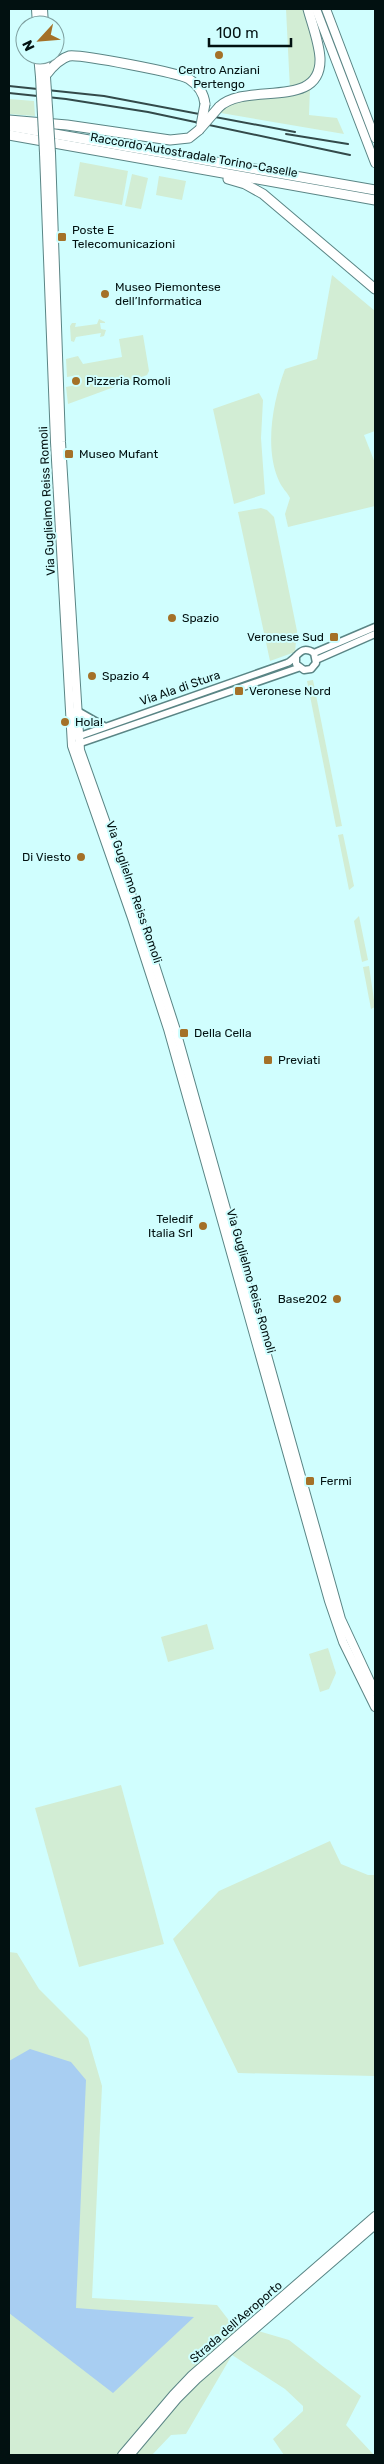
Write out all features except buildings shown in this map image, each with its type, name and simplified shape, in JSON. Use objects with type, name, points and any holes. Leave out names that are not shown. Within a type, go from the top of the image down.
[{"type":"highway","points":[[9,120],[67,125],[170,140],[189,138],[199,130],[219,107],[234,97],[297,91],[313,80],[319,67],[320,55],[308,9]]},
{"type":"highway","points":[[44,76],[56,64],[70,56],[93,58],[186,77],[199,87],[205,104],[199,130]]},
{"type":"highway","name":"Raccordo Autostradale Torino-Caselle","points":[[9,126],[375,190]]},
{"type":"highway","name":"Raccordo Autostradale Torino-Caselle","points":[[9,135],[375,200]]},
{"type":"highway","points":[[140,159],[236,181],[252,187],[291,217],[375,289]]},
{"type":"main road","points":[[316,9],[375,163]]},
{"type":"main road","points":[[326,9],[375,138]]},
{"type":"main road","name":"Via Guglielmo Reiss Romoli","points":[[41,65],[44,76]]},
{"type":"main road","name":"Via Guglielmo Reiss Romoli","points":[[45,65],[61,442],[76,710],[75,742],[139,916],[175,1027],[341,1618],[375,1692]]},
{"type":"main road","points":[[367,117],[375,130]]},
{"type":"main road","name":"Via Guglielmo Reiss Romoli","points":[[47,153],[55,442],[75,742],[168,1029],[329,1601],[343,1642],[375,1707]]},
{"type":"main road","name":"Strada dell'Aeroporto","points":[[122,2455],[172,2395],[192,2375],[375,2216]]},
{"type":"main road","name":"Strada dell'Aeroporto","points":[[130,2455],[177,2399],[197,2379],[375,2225]]},
{"type":"street","points":[[315,656],[305,649],[299,652],[295,661],[298,668],[310,669],[315,656],[375,627]]},
{"type":"street","points":[[315,656],[375,634]]},
{"type":"street","name":"Via Ala di Stura","points":[[75,742],[104,726],[287,663],[296,656]]},
{"type":"street","name":"Via Ala di Stura","points":[[75,742],[298,668]]},
{"type":"street","points":[[76,710],[104,726]]},
{"type":"green space","points":[[286,9],[303,9],[317,56],[316,66],[312,75],[303,83],[290,90]]},
{"type":"green space","points":[[310,88],[309,115],[337,118],[344,134],[221,113],[229,104],[240,100],[301,94]]},
{"type":"green space","points":[[9,99],[34,101],[35,116],[9,114]]},
{"type":"green space","points":[[80,162],[128,171],[122,205],[74,196]]},
{"type":"green space","points":[[132,174],[148,178],[141,209],[125,206]]},
{"type":"green space","points":[[159,176],[186,181],[182,200],[156,195]]},
{"type":"green space","points":[[332,275],[375,311],[375,431],[364,435],[375,463],[375,506],[288,527],[285,514],[290,498],[279,481],[274,468],[272,454],[271,439],[274,410],[285,369],[317,359]]},
{"type":"green space","points":[[99,319],[105,322],[100,323],[101,329],[106,330],[104,336],[100,337],[101,333],[76,337],[74,342],[71,341],[70,326],[72,323],[76,323],[75,327],[97,324]]},
{"type":"green space","points":[[143,335],[149,371],[147,375],[68,404],[66,387],[81,384],[79,375],[67,377],[66,359],[78,356],[83,364],[122,357],[119,339]]},
{"type":"green space","points":[[259,393],[263,400],[261,438],[265,494],[234,504],[213,409]]},
{"type":"green space","points":[[261,508],[267,510],[274,517],[297,631],[295,652],[270,661],[238,512]]},
{"type":"green space","points":[[313,680],[342,826],[336,827],[307,681]]},
{"type":"green space","points":[[343,834],[354,886],[349,890],[338,835]]},
{"type":"green space","points":[[359,916],[368,960],[362,962],[354,921]]},
{"type":"green space","points":[[369,966],[375,1007],[371,1009],[363,967]]},
{"type":"green space","points":[[207,1624],[214,1649],[168,1662],[161,1637]]},
{"type":"green space","points":[[328,1648],[336,1673],[329,1689],[320,1692],[309,1654]]},
{"type":"green space","points":[[121,1785],[164,1944],[79,1967],[35,1808]]},
{"type":"green space","points":[[330,1841],[341,1864],[368,1875],[375,1875],[375,2076],[238,2073],[173,1939],[219,1891]]},
{"type":"green space","points":[[9,1952],[17,1953],[39,1989],[88,2038],[102,2086],[92,2298],[217,2305],[231,2323],[289,2340],[361,2396],[346,2425],[374,2455],[284,2455],[273,2439],[303,2411],[303,2406],[285,2389],[232,2355],[186,2434],[171,2435],[152,2455],[9,2455]]},
{"type":"water","points":[[30,2049],[71,2062],[86,2080],[76,2308],[194,2317],[113,2393],[9,2313],[9,2061]]},
{"type":"railway","points":[[9,86],[104,96],[295,132]]},
{"type":"railway","points":[[9,93],[66,99],[148,112],[350,155]]},
{"type":"railway","points":[[286,134],[348,144]]},
{"type":"place","name":"Centro Anziani Pertengo","points":[[219,55]]},
{"type":"place","name":"Poste E Telecomunicazioni","points":[[62,237]]},
{"type":"place","name":"Museo Piemontese dell’Informatica","points":[[105,294]]},
{"type":"place","name":"Pizzeria Romoli","points":[[76,381]]},
{"type":"place","name":"Museo Mufant","points":[[69,454]]},
{"type":"place","name":"Spazio","points":[[172,618]]},
{"type":"place","name":"Veronese Sud","points":[[334,637]]},
{"type":"place","name":"Spazio 4","points":[[92,676]]},
{"type":"place","name":"Veronese Nord","points":[[239,691]]},
{"type":"place","name":"Hola!","points":[[65,722]]},
{"type":"place","name":"Di Viesto","points":[[81,857]]},
{"type":"place","name":"Della Cella","points":[[184,1033]]},
{"type":"place","name":"Previati","points":[[268,1060]]},
{"type":"place","name":"Teledif Italia Srl","points":[[203,1226]]},
{"type":"place","name":"Base202","points":[[337,1299]]},
{"type":"place","name":"Fermi","points":[[310,1481]]}]
